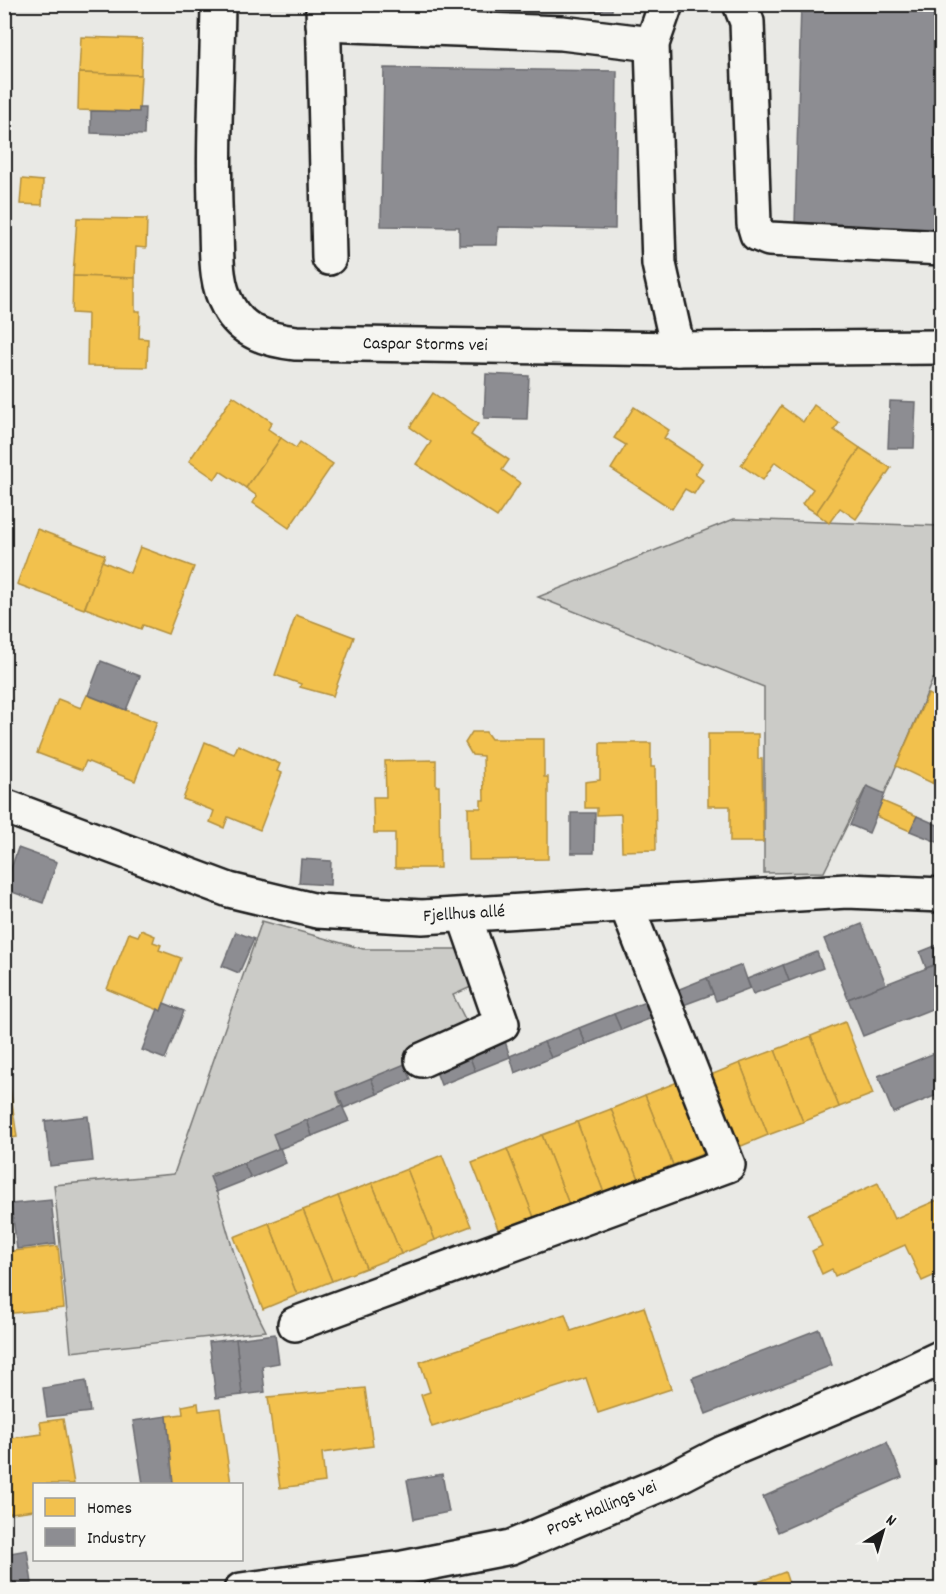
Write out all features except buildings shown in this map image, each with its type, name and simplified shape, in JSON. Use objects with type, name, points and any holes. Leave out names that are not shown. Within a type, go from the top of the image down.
[{"type":"street","name":"Caspar Storms vei","points":[[218,4],[212,166],[218,281],[228,307],[245,327],[267,339],[296,344],[678,349],[942,347]]},
{"type":"street","points":[[666,4],[651,44],[659,264],[678,349]]},
{"type":"street","points":[[740,4],[747,22],[754,224],[757,234],[770,239],[942,248]]},
{"type":"street","points":[[329,258],[323,14],[561,33],[651,44]]},
{"type":"street","name":"Fjellhus allé","points":[[4,806],[229,890],[317,910],[422,917],[627,907],[738,897],[847,891],[942,895]]},
{"type":"street","points":[[295,1324],[729,1165],[627,907]]},
{"type":"street","points":[[422,1060],[502,1024],[464,915]]},
{"type":"street","name":"Prost Hallings vei","points":[[241,1590],[403,1568],[511,1547],[671,1480],[723,1454],[942,1357]]},
{"type":"shaded area","points":[[734,519],[941,526],[941,677],[933,679],[884,795],[866,787],[824,872],[764,873],[764,687],[538,597]]},
{"type":"shaded area","points":[[262,921],[363,949],[457,949],[471,987],[453,995],[466,1021],[413,1052],[407,1064],[337,1094],[342,1107],[274,1134],[279,1150],[212,1174],[241,1274],[266,1331],[71,1352],[54,1185],[174,1174]]}]
